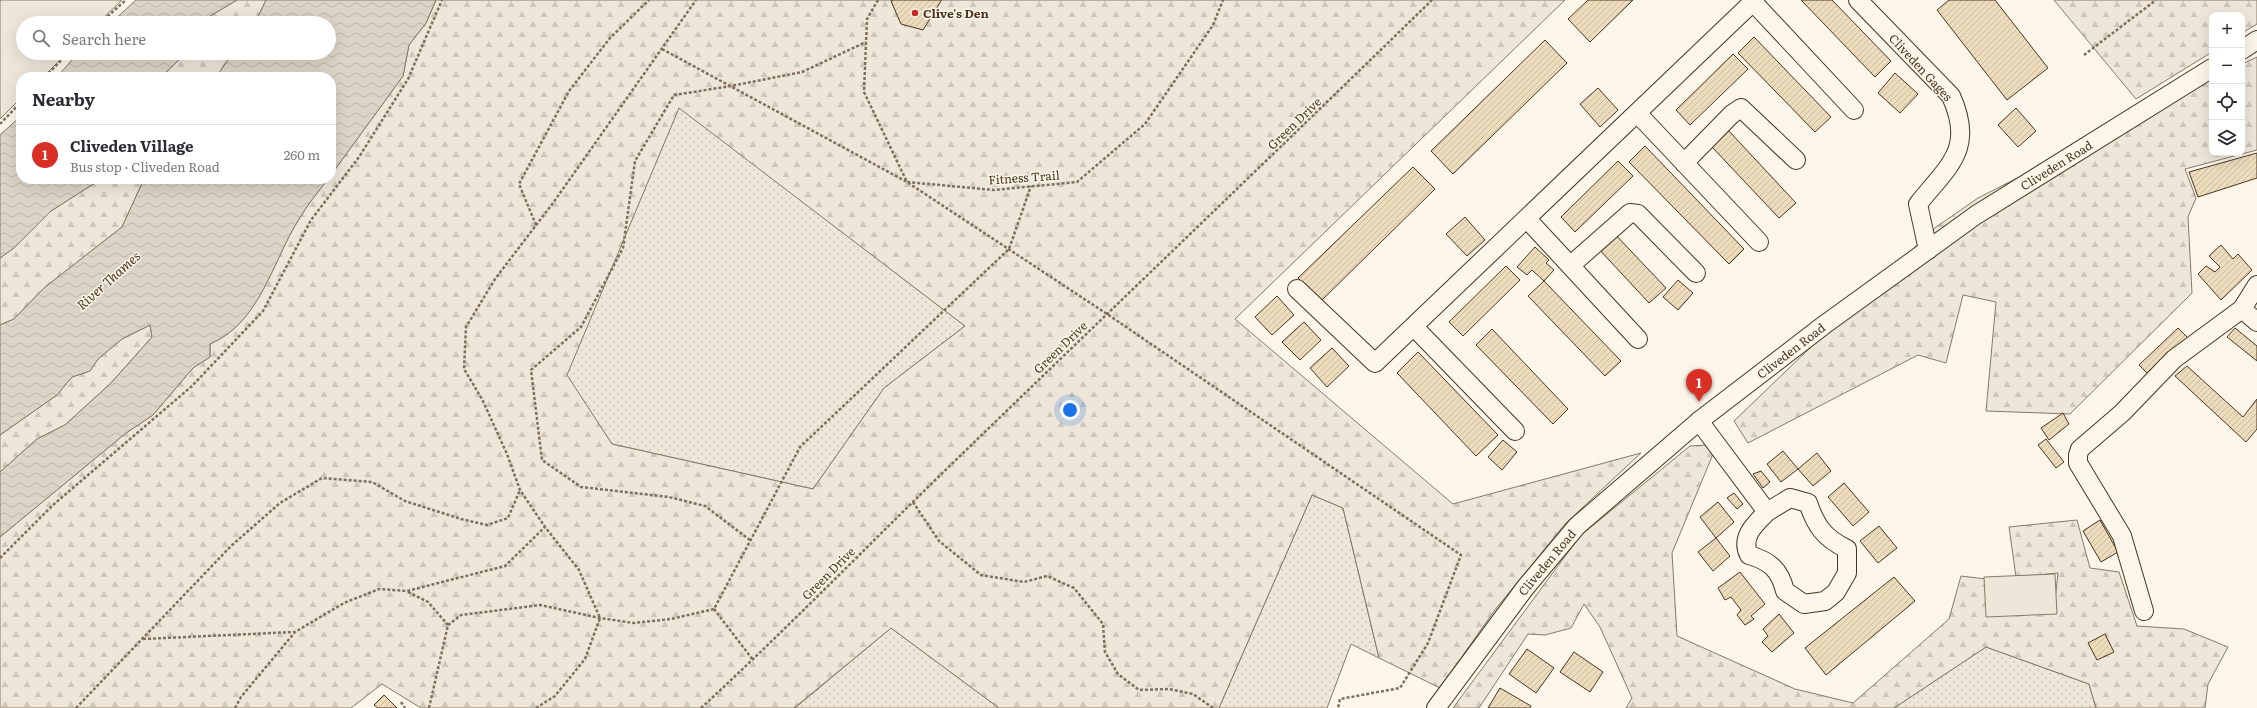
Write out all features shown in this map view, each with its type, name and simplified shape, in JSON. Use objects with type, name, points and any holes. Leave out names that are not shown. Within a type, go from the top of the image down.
[{"type":"street","name":"Cliveden Gages","points":[[1858,0],[1951,96],[1957,110],[1962,131],[1957,156],[1918,204],[1928,250]]},
{"type":"street","points":[[1297,289],[1375,363],[1754,1],[1854,110]]},
{"type":"street","points":[[2245,48],[2257,40]]},
{"type":"street","name":"Cliveden Road","points":[[1436,708],[1525,588],[1577,526],[1699,421],[1824,325],[1976,215],[2209,70]]},
{"type":"street","points":[[1684,163],[1732,114],[1741,108],[1796,160]]},
{"type":"street","points":[[1639,111],[1684,163],[1759,242]]},
{"type":"street","points":[[1571,265],[1630,213],[1638,214],[1696,273]]},
{"type":"street","points":[[1527,219],[1638,339]]},
{"type":"street","points":[[2144,611],[2122,536],[2078,464],[2080,449],[2122,413],[2174,359],[2242,309],[2257,285]]},
{"type":"street","points":[[2242,309],[2257,322]]},
{"type":"street","points":[[1414,327],[1515,431]]},
{"type":"street","points":[[1699,421],[1767,512]]},
{"type":"street","points":[[1790,498],[1808,503],[1815,522],[1833,542],[1847,549],[1847,573],[1836,592],[1825,601],[1804,604],[1785,591],[1781,577],[1765,559],[1749,555],[1747,550],[1749,529],[1767,512],[1790,498]]},
{"type":"path","points":[[108,16],[126,0]]},
{"type":"path","points":[[0,558],[53,505],[192,386],[263,310],[311,220],[359,157],[408,79],[442,0]]},
{"type":"path","points":[[536,225],[519,184],[568,91],[610,38],[649,0]]},
{"type":"path","points":[[536,708],[555,696],[585,659],[600,618],[579,570],[545,527],[520,490],[507,454],[488,413],[464,369],[466,327],[495,279],[536,225],[662,50],[696,0]]},
{"type":"path","points":[[878,0],[867,19],[864,92],[908,182]]},
{"type":"path","name":"Fitness Trail","points":[[908,182],[994,190],[1077,182],[1145,124],[1213,25],[1222,0]]},
{"type":"path","name":"Green Drive","points":[[701,708],[753,660],[913,502],[1432,0]]},
{"type":"path","points":[[2084,55],[2156,0]]},
{"type":"path","points":[[750,540],[705,506],[669,497],[581,487],[542,460],[531,370],[581,327],[623,248],[635,161],[674,95],[731,86],[802,72],[866,42]]},
{"type":"path","points":[[662,50],[908,182],[1107,314],[1461,555],[1428,643],[1400,688],[1340,699],[1338,708]]},
{"type":"path","points":[[50,72],[61,60]]},
{"type":"path","points":[[0,124],[16,107]]},
{"type":"path","points":[[429,706],[448,625],[461,614],[540,605],[600,618],[633,623],[671,619],[714,609],[800,447],[1008,249],[1031,186]]},
{"type":"path","points":[[76,708],[231,546],[280,503],[322,478],[372,482],[405,501],[461,520],[487,525],[508,518],[520,490]]},
{"type":"path","points":[[913,502],[939,541],[981,575],[1024,582],[1047,576],[1074,588],[1103,624],[1105,652],[1118,674],[1139,690],[1169,689],[1193,694],[1213,708]]},
{"type":"path","points":[[235,708],[242,697],[294,632],[344,603],[379,589],[407,591],[505,566],[545,527]]},
{"type":"path","points":[[407,591],[428,602],[448,625]]},
{"type":"path","points":[[714,609],[753,660]]},
{"type":"path","points":[[142,639],[294,632]]},
{"type":"path","points":[[402,702],[405,708]]},
{"type":"green space","points":[[0,0],[122,0],[105,16],[16,16],[16,60],[60,60],[48,72],[16,72],[16,103],[0,119]]},
{"type":"green space","points":[[237,0],[266,0],[258,16],[210,16]]},
{"type":"green space","points":[[436,0],[1565,0],[1235,319],[1453,504],[1641,453],[1565,524],[1494,611],[1440,688],[1379,658],[1343,508],[1312,495],[1219,708],[999,708],[891,628],[794,708],[421,708],[382,684],[351,708],[0,708],[0,537],[126,433],[153,415],[193,368],[210,357],[210,344],[227,334],[241,322],[263,289],[289,236],[306,209],[324,184],[336,184],[336,168],[403,76],[409,45],[426,23]],"holes":[[[679,108],[965,326],[884,388],[813,489],[612,444],[567,375]]]},
{"type":"green space","points":[[2054,0],[2257,0],[2257,24],[2245,31],[2245,12],[2209,12],[2209,54],[2136,99]]},
{"type":"green space","points":[[2257,57],[2257,150],[2245,153],[2245,84],[2245,63]]},
{"type":"green space","points":[[179,60],[228,60],[220,72],[166,72]]},
{"type":"green space","points":[[2209,81],[2209,156],[2234,156],[2185,169],[2196,198],[2188,217],[2192,293],[2070,414],[1986,411],[1996,302],[1963,295],[1946,363],[1918,355],[1748,443],[1734,421],[1936,227],[1978,198]]},
{"type":"green space","points":[[679,107],[965,326],[884,388],[813,489],[612,444],[566,375]]},
{"type":"green space","points":[[93,184],[142,184],[122,227],[44,288],[14,319],[0,325],[0,258],[14,248],[51,211]]},
{"type":"green space","points":[[150,325],[152,337],[111,383],[65,425],[37,439],[0,472],[0,435],[57,395],[72,377],[90,371],[98,359],[122,339]]},
{"type":"green space","points":[[1705,445],[1713,454],[1672,553],[1677,636],[1795,689],[1853,703],[1949,619],[1961,576],[1986,579],[2054,610],[2058,573],[2016,577],[2009,527],[2077,520],[2090,568],[2119,572],[2137,626],[2184,629],[2228,647],[2208,684],[2205,708],[2096,708],[2089,684],[1986,647],[1894,708],[1626,708],[1632,698],[1600,627],[1584,604],[1571,628],[1545,635],[1528,634],[1479,708],[1453,708],[1580,536],[1690,446]]},
{"type":"green space","points":[[1312,495],[1343,508],[1379,658],[1351,644],[1327,708],[1219,708]]},
{"type":"green space","points":[[2055,574],[2057,614],[1986,617],[1984,577]]},
{"type":"green space","points":[[891,628],[999,708],[795,708]]},
{"type":"green space","points":[[1986,647],[2089,684],[2096,708],[1894,708]]},
{"type":"water","points":[[136,0],[237,0],[210,16],[119,16]]},
{"type":"water","points":[[266,0],[436,0],[426,23],[409,45],[403,76],[336,168],[336,72],[220,72],[228,60],[336,60],[336,16],[258,16]]},
{"type":"water","points":[[72,60],[179,60],[166,72],[61,72]]},
{"type":"water","points":[[16,121],[16,184],[93,184],[51,211],[14,248],[0,258],[0,135]]},
{"type":"water","name":"River Thames","points":[[142,184],[324,184],[309,204],[289,236],[263,290],[253,307],[241,322],[227,334],[210,344],[210,357],[193,368],[153,415],[126,433],[0,537],[0,472],[37,439],[65,425],[111,383],[152,337],[150,325],[122,339],[98,359],[90,371],[72,377],[57,395],[0,435],[0,325],[14,319],[44,288],[122,227]]},
{"type":"building","points":[[1588,0],[1633,0],[1590,42],[1568,19]]},
{"type":"building","points":[[1801,0],[1832,0],[1891,61],[1875,77]]},
{"type":"building","points":[[1949,0],[1995,0],[2048,68],[2007,100],[1937,10]]},
{"type":"building","name":"Clive's Den","points":[[891,1],[941,1],[923,30],[901,24]]},
{"type":"building","points":[[1754,37],[1831,117],[1815,132],[1738,53]]},
{"type":"building","points":[[1545,40],[1567,63],[1453,174],[1431,151]]},
{"type":"building","points":[[1733,54],[1748,69],[1690,125],[1676,110]]},
{"type":"building","points":[[1895,73],[1918,94],[1900,113],[1878,93]]},
{"type":"building","points":[[1598,88],[1618,110],[1600,127],[1580,104]]},
{"type":"building","points":[[2016,108],[2036,131],[2018,147],[1998,125]]},
{"type":"building","points":[[1728,130],[1796,203],[1779,218],[1711,146]]},
{"type":"building","points":[[1645,146],[1744,249],[1729,264],[1629,162]]},
{"type":"building","points":[[2257,153],[2257,178],[2198,197],[2189,172]]},
{"type":"building","points":[[1618,161],[1633,176],[1575,232],[1561,217]]},
{"type":"building","points":[[1413,167],[1435,189],[1321,301],[1298,278]]},
{"type":"building","points":[[1465,217],[1485,240],[1467,256],[1446,234]]},
{"type":"building","points":[[1612,231],[1666,288],[1649,303],[1596,246]]},
{"type":"building","points":[[2221,245],[2233,259],[2238,254],[2252,270],[2221,300],[2198,274],[2206,266],[2215,272],[2220,267],[2209,256]]},
{"type":"building","points":[[1535,247],[1549,260],[1546,263],[1554,270],[1544,281],[1532,270],[1527,275],[1517,267]]},
{"type":"building","points":[[1506,266],[1520,280],[1463,336],[1449,322]]},
{"type":"building","points":[[1678,280],[1693,293],[1678,310],[1663,297]]},
{"type":"building","points":[[1544,281],[1621,361],[1605,376],[1528,296]]},
{"type":"building","points":[[1277,296],[1294,315],[1272,335],[1255,317]]},
{"type":"building","points":[[1304,322],[1321,340],[1300,360],[1282,342]]},
{"type":"building","points":[[2178,328],[2189,339],[2151,377],[2139,365]]},
{"type":"building","points":[[2235,328],[2257,346],[2257,361],[2227,337]]},
{"type":"building","points":[[1492,329],[1568,409],[1553,424],[1476,345]]},
{"type":"building","points":[[1332,348],[1349,366],[1327,387],[1310,368]]},
{"type":"building","points":[[1418,352],[1498,435],[1476,456],[1397,373]]},
{"type":"building","points":[[2187,366],[2243,417],[2257,399],[2257,429],[2246,442],[2175,376]]},
{"type":"building","points":[[2063,413],[2069,424],[2049,440],[2041,428]]},
{"type":"building","points":[[2046,439],[2064,462],[2056,468],[2038,445]]},
{"type":"building","points":[[1503,440],[1517,452],[1502,470],[1488,457]]},
{"type":"building","points":[[1783,451],[1798,469],[1781,482],[1767,464]]},
{"type":"building","points":[[1817,453],[1831,471],[1813,486],[1798,469]]},
{"type":"building","points":[[1761,471],[1770,482],[1763,488],[1753,474]]},
{"type":"building","points":[[1844,483],[1869,512],[1853,526],[1828,497]]},
{"type":"building","points":[[1734,493],[1743,504],[1737,509],[1727,498]]},
{"type":"building","points":[[1718,502],[1734,522],[1716,538],[1700,517]]},
{"type":"building","points":[[2100,520],[2118,552],[2101,562],[2083,531]]},
{"type":"building","points":[[1879,526],[1897,548],[1878,563],[1860,541]]},
{"type":"building","points":[[1716,538],[1730,556],[1713,571],[1698,552]]},
{"type":"building","points":[[1740,572],[1765,604],[1751,616],[1754,619],[1745,625],[1737,615],[1741,610],[1731,597],[1725,600],[1718,588]]},
{"type":"building","points":[[1894,577],[1915,601],[1826,675],[1805,648]]},
{"type":"building","points":[[1779,614],[1794,633],[1772,652],[1762,642],[1768,636],[1763,629]]},
{"type":"building","points":[[2105,634],[2114,652],[2097,660],[2088,643]]},
{"type":"building","points":[[1527,649],[1554,668],[1536,693],[1509,674]]},
{"type":"building","points":[[1574,652],[1603,672],[1590,692],[1560,672]]},
{"type":"building","points":[[1500,688],[1531,706],[1530,708],[1488,708]]},
{"type":"building","points":[[384,695],[397,708],[378,708],[374,705]]},
{"type":"place","name":"Clive's Den","points":[[915,13]]},
{"type":"place","name":"Cliveden Village","points":[[1699,402]]}]
